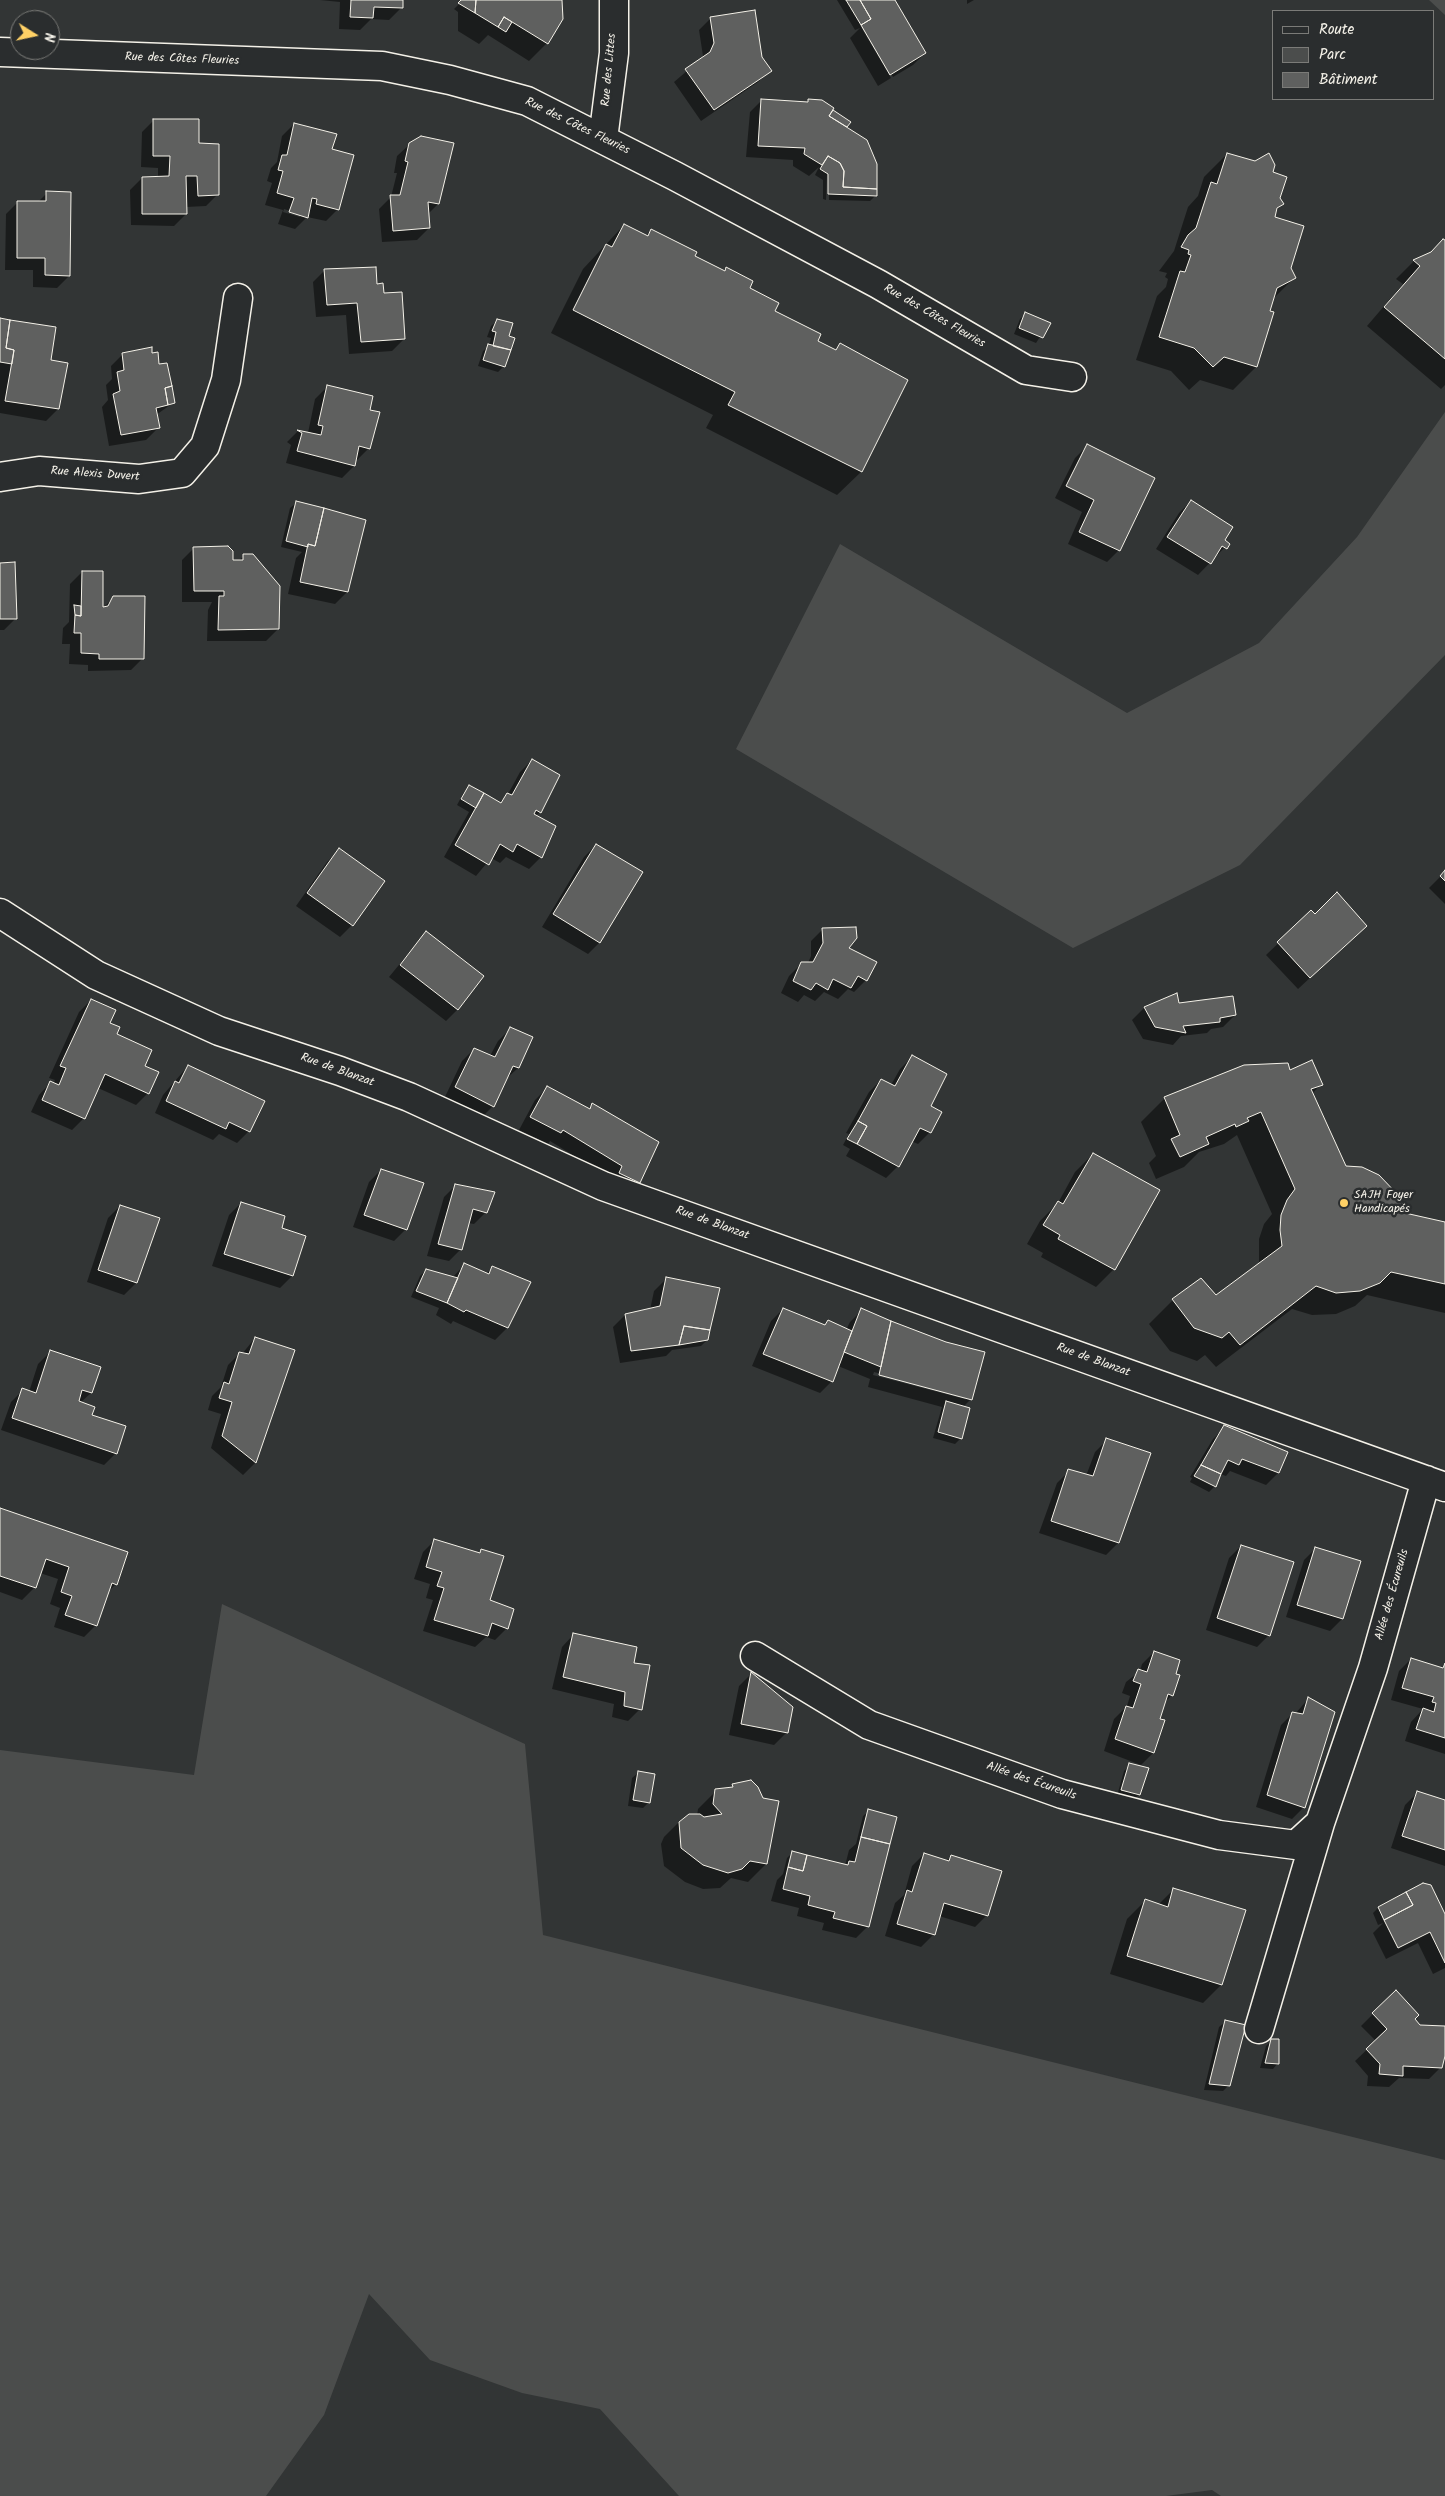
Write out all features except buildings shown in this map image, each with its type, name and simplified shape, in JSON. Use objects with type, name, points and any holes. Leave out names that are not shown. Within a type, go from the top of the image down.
[{"type":"street","name":"Rue des Littes","points":[[603,139],[614,53],[614,0]]},
{"type":"street","name":"Rue des Côtes Fleuries","points":[[0,52],[382,66],[450,80],[527,100],[878,284],[1026,370],[1072,377]]},
{"type":"street","name":"Rue Alexis Duvert","points":[[0,477],[39,471],[139,479],[182,473],[205,446],[226,380],[238,298]]},
{"type":"street","name":"Rue de Blanzat","points":[[0,913],[96,975],[219,1031],[340,1071],[409,1097],[603,1186],[1436,1484]]},
{"type":"street","name":"Allée des Écureuils","points":[[1259,2030],[1320,1823],[1436,1484]]},
{"type":"street","name":"Allée des Écureuils","points":[[755,1656],[869,1725],[1062,1794],[1219,1835],[1296,1845],[1320,1823]]},
{"type":"green space","points":[[1429,0],[1445,0],[1445,15]]},
{"type":"green space","points":[[1445,412],[1445,655],[1240,865],[1073,948],[736,749],[840,544],[1127,713],[1259,643],[1357,537]]},
{"type":"green space","points":[[222,1604],[525,1744],[543,1935],[1445,2160],[1445,2496],[1221,2496],[1212,2490],[1166,2496],[679,2496],[600,2409],[522,2393],[430,2360],[369,2294],[324,2415],[266,2496],[0,2496],[0,1750],[194,1775]]},
{"type":"place","name":"SAJH Foyer Handicapés","points":[[1344,1203]]}]
